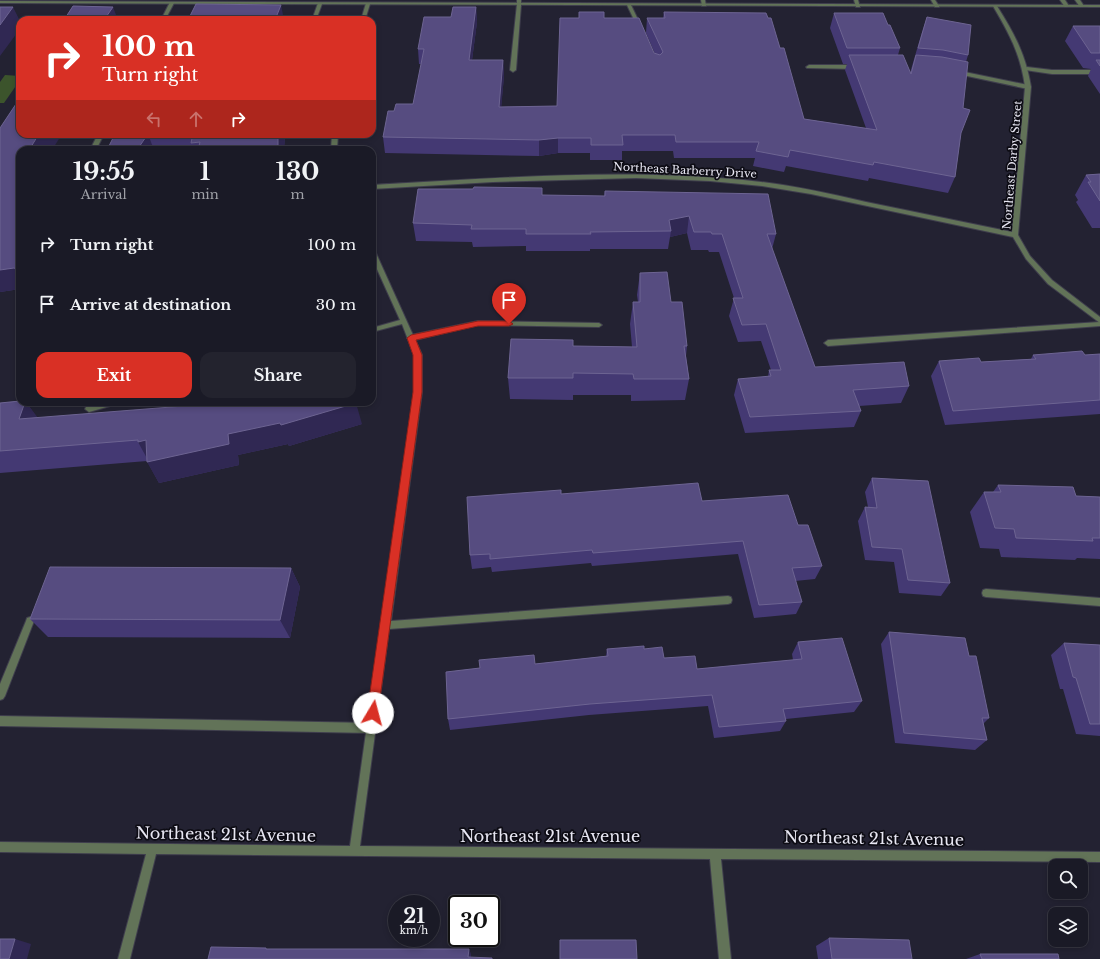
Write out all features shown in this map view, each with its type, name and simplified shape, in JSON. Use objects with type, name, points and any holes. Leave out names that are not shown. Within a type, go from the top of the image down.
[{"type":"street","points":[[856,0],[858,6]]},
{"type":"street","points":[[933,0],[937,6]]},
{"type":"street","points":[[1062,0],[1066,6]]},
{"type":"street","points":[[1077,0],[1082,6]]},
{"type":"street","points":[[0,2],[172,3],[200,5],[225,2],[368,4],[519,2],[629,5],[704,3],[858,6],[1100,6]]},
{"type":"street","points":[[513,70],[519,2]]},
{"type":"street","points":[[164,16],[172,3]]},
{"type":"street","points":[[316,16],[320,4]]},
{"type":"street","points":[[364,16],[368,4]]},
{"type":"street","points":[[629,5],[642,33]]},
{"type":"street","name":"Northeast Darby Street","points":[[995,6],[1019,47],[1027,69],[1028,87],[1015,235],[1028,257],[1050,282],[1100,321]]},
{"type":"street","points":[[809,67],[864,67]]},
{"type":"street","points":[[1027,69],[1052,72],[1100,72]]},
{"type":"street","points":[[950,71],[1028,87]]},
{"type":"street","name":"Northeast Barberry Drive","points":[[376,187],[525,179],[636,176],[710,180],[762,184],[811,192],[1015,235]]},
{"type":"street","points":[[354,852],[418,392],[418,355],[376,260]]},
{"type":"street","points":[[376,329],[404,321]]},
{"type":"street","points":[[411,338],[478,324],[600,324]]},
{"type":"street","points":[[828,343],[1100,324]]},
{"type":"street","points":[[89,409],[100,406]]},
{"type":"street","points":[[986,593],[1100,602]]},
{"type":"street","points":[[385,625],[728,600]]},
{"type":"street","points":[[0,696],[30,621]]},
{"type":"street","points":[[0,721],[371,728]]},
{"type":"street","name":"Northeast 21st Avenue","points":[[0,847],[354,852],[1100,856]]},
{"type":"street","points":[[124,959],[152,849]]},
{"type":"street","points":[[715,853],[725,959]]},
{"type":"green space","points":[[5,75],[16,76],[16,86],[4,103],[0,103],[0,82]]},
{"type":"building","points":[[196,4],[281,5],[277,16],[190,16]]},
{"type":"building","points":[[73,6],[113,7],[107,16],[67,16]]},
{"type":"building","points":[[0,7],[13,7],[0,25]]},
{"type":"building","points":[[453,7],[476,7],[469,60],[503,60],[499,107],[557,106],[560,18],[579,18],[579,12],[604,12],[604,18],[639,18],[654,53],[660,55],[663,52],[647,18],[665,18],[664,12],[766,13],[768,18],[771,18],[780,48],[784,48],[804,119],[877,130],[849,55],[903,55],[911,74],[916,55],[942,57],[968,62],[963,108],[970,110],[961,133],[955,177],[874,162],[873,165],[790,150],[788,157],[756,151],[759,142],[676,142],[675,135],[622,135],[623,145],[591,145],[591,138],[558,138],[539,140],[383,137],[388,111],[394,111],[396,104],[413,104],[424,49],[418,49],[424,17],[451,17]]},
{"type":"building","points":[[834,13],[883,13],[900,48],[847,48]]},
{"type":"building","points":[[927,17],[971,25],[968,55],[943,50],[918,48]]},
{"type":"building","points":[[1073,26],[1100,26],[1100,53],[1091,53]]},
{"type":"building","points":[[1096,60],[1100,60],[1100,66]]},
{"type":"building","points":[[16,104],[16,138],[36,138],[32,146],[16,146],[16,269],[0,270],[0,128]]},
{"type":"building","points":[[113,138],[145,138],[140,146],[109,146]]},
{"type":"building","points":[[192,138],[278,138],[278,146],[199,146],[200,142],[191,143]]},
{"type":"building","points":[[1100,174],[1100,201],[1088,182],[1091,182],[1086,175]]},
{"type":"building","points":[[474,187],[542,188],[542,195],[605,196],[605,191],[768,194],[776,234],[767,234],[815,367],[904,362],[909,386],[853,390],[861,411],[750,417],[738,379],[771,376],[769,370],[781,370],[766,324],[742,325],[733,298],[743,298],[722,234],[712,234],[711,232],[694,232],[689,216],[669,220],[671,231],[590,232],[591,234],[526,234],[526,229],[471,229],[472,225],[413,223],[418,189],[473,189]]},
{"type":"building","points":[[667,272],[671,302],[682,302],[687,346],[684,346],[689,379],[634,379],[633,374],[573,373],[573,378],[508,378],[511,339],[573,340],[573,346],[637,347],[633,302],[640,302],[640,273]]},
{"type":"building","points":[[1082,351],[1085,355],[1100,354],[1100,400],[953,411],[939,361],[979,358],[981,362],[1036,359],[1033,355]]},
{"type":"building","points":[[16,401],[16,406],[24,406],[19,419],[184,406],[346,406],[281,425],[280,423],[228,434],[229,444],[147,462],[146,440],[138,442],[138,440],[0,451],[0,403]]},
{"type":"building","points":[[872,478],[928,481],[950,583],[908,580],[902,549],[872,547],[865,507],[877,508]]},
{"type":"building","points":[[698,483],[702,501],[788,495],[798,525],[808,525],[822,566],[792,568],[802,602],[759,605],[743,541],[593,553],[592,550],[490,559],[490,554],[470,555],[467,497],[561,490],[561,494]]},
{"type":"building","points":[[998,485],[1073,487],[1076,496],[1100,497],[1100,538],[1092,538],[1093,541],[1016,538],[1014,529],[995,528],[984,492],[1001,492]]},
{"type":"building","points":[[50,567],[291,568],[280,620],[30,619]]},
{"type":"building","points":[[889,632],[965,638],[969,656],[976,656],[989,718],[982,718],[987,740],[904,733]]},
{"type":"building","points":[[842,638],[862,701],[783,709],[786,721],[719,727],[712,695],[590,704],[448,719],[446,672],[480,668],[479,660],[534,655],[535,664],[608,656],[607,649],[644,646],[644,649],[662,647],[664,658],[695,656],[697,669],[802,659],[798,642]]},
{"type":"building","points":[[1064,643],[1100,645],[1100,724],[1090,724],[1076,678],[1073,677]]},
{"type":"building","points":[[829,938],[909,940],[912,959],[832,959]]},
{"type":"building","points":[[0,939],[15,939],[9,959],[0,959]]},
{"type":"building","points":[[560,940],[636,940],[637,959],[560,959]]},
{"type":"building","points":[[211,947],[266,949],[469,949],[468,957],[492,959],[208,959]]},
{"type":"building","points":[[980,954],[1058,954],[1059,959],[982,959]]},
{"type":"route","points":[[373,713],[418,392],[418,355],[411,338],[478,324],[509,324]]}]
